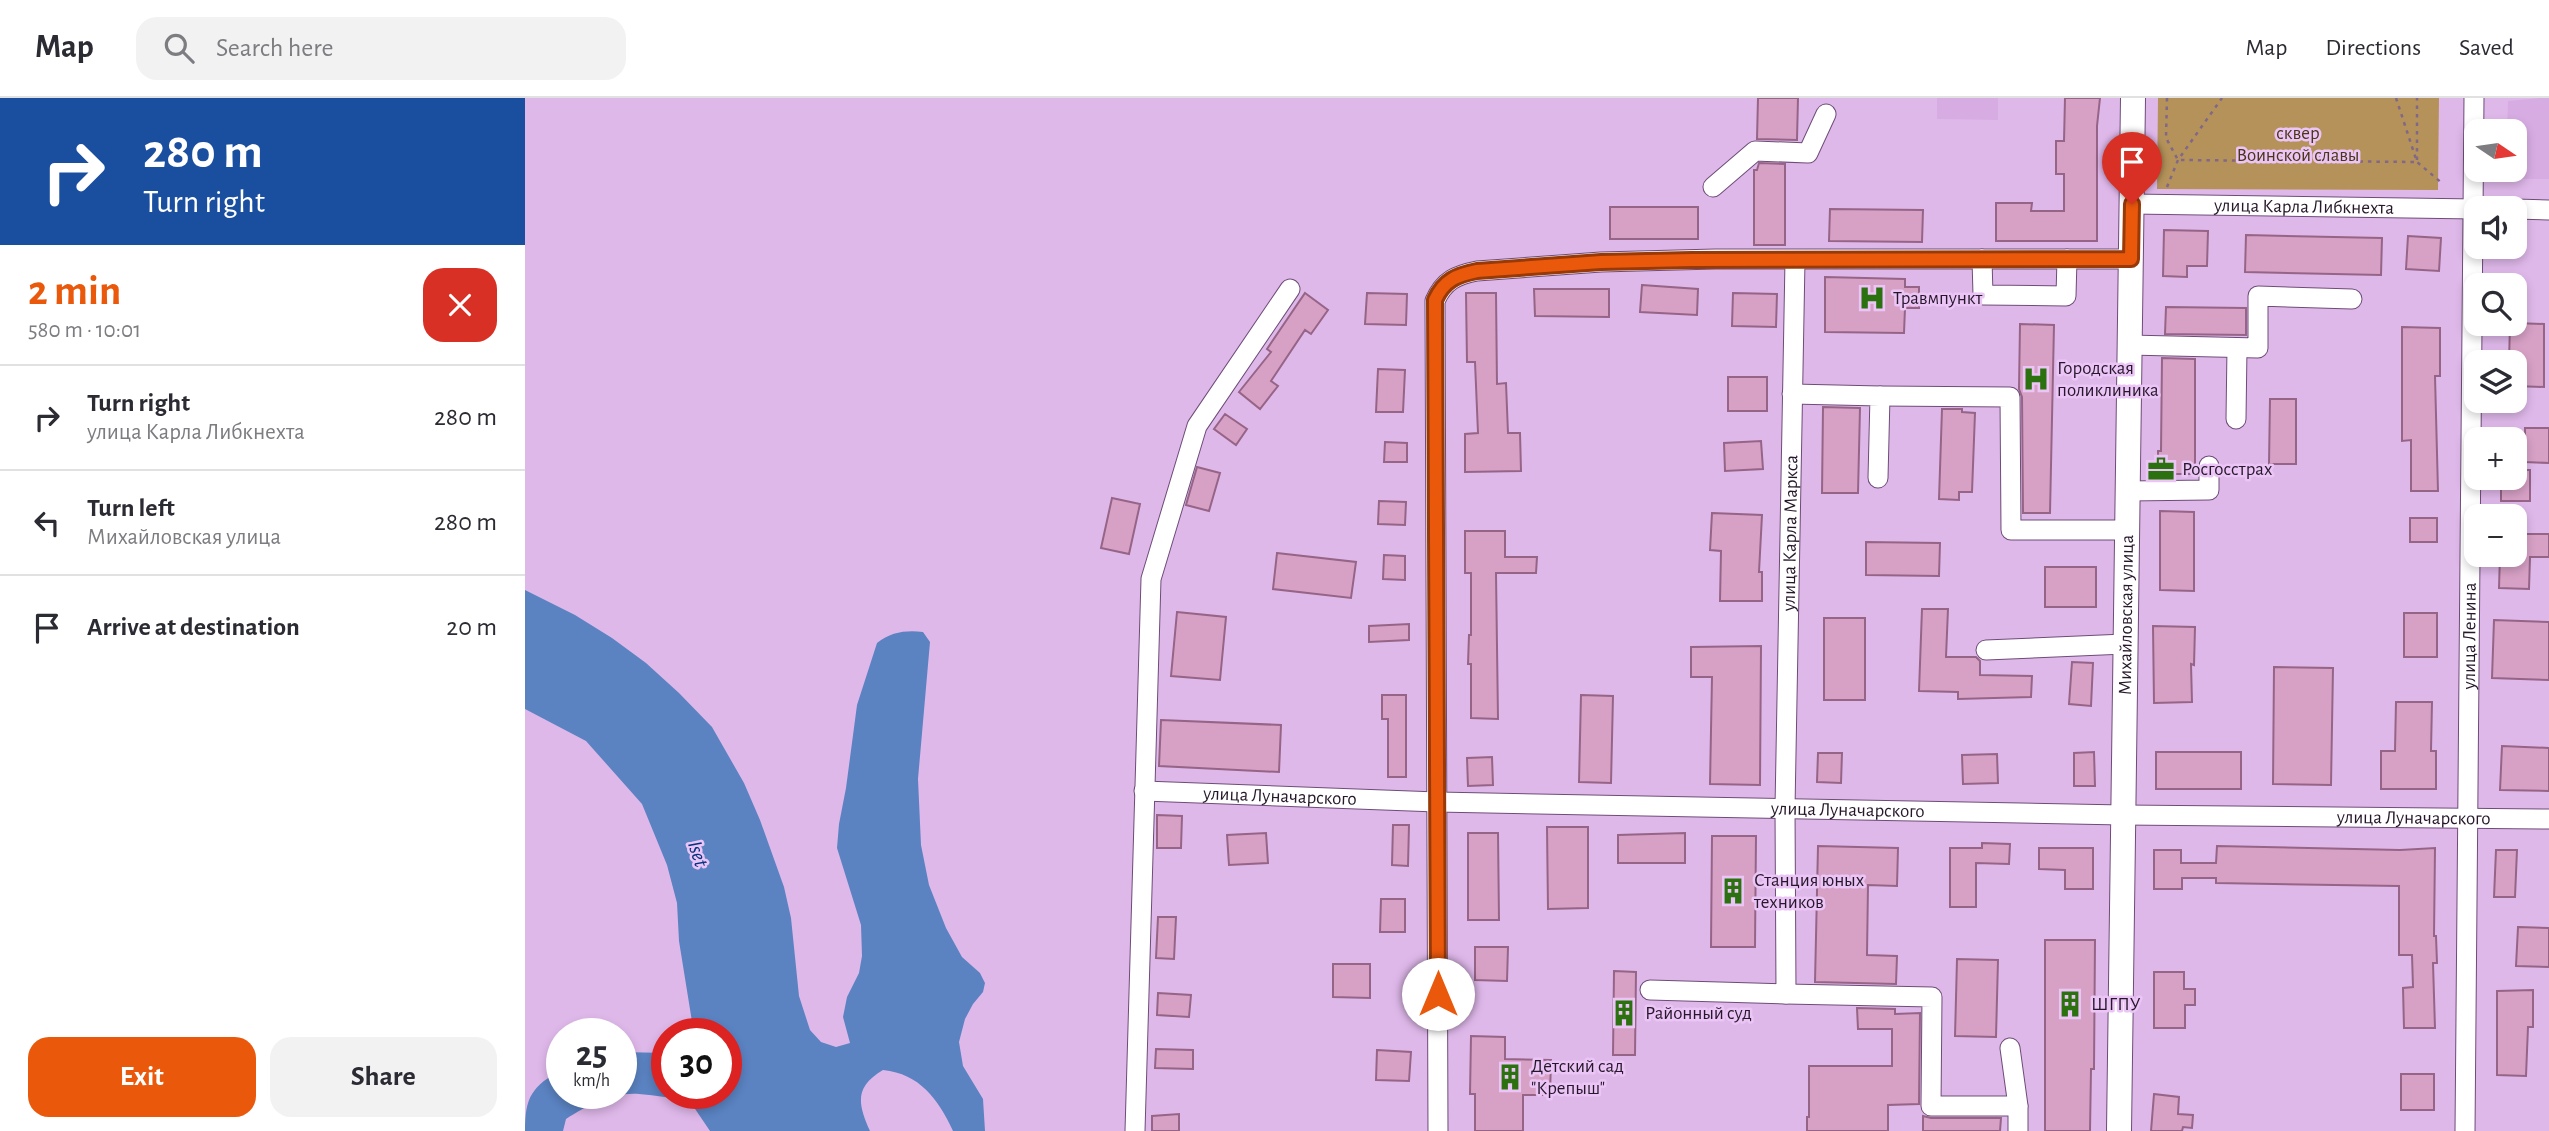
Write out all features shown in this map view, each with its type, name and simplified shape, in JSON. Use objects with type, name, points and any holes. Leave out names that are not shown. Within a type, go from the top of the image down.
[{"type":"main road","name":"Михайловская улица","points":[[2119,1131],[2133,98]]},
{"type":"street","name":"улица Ленина","points":[[2474,98],[2474,196]]},
{"type":"street","points":[[1713,187],[1755,151],[1808,153],[1826,114]]},
{"type":"street","name":"улица Карла Либкнехта","points":[[2132,204],[2464,209]]},
{"type":"street","points":[[2527,209],[2549,210]]},
{"type":"street","points":[[1982,259],[1983,295],[2066,296],[2067,259]]},
{"type":"street","points":[[1438,1131],[1435,300],[1440,289],[1461,274],[1477,271],[1601,262],[2131,259]]},
{"type":"street","name":"улица Ленина","points":[[2465,1131],[2473,259]]},
{"type":"street","name":"улица Карла Маркса","points":[[1786,994],[1785,808],[1795,260]]},
{"type":"street","points":[[1135,1131],[1151,579],[1197,426],[1290,289]]},
{"type":"street","points":[[2129,345],[2258,348],[2258,296],[2352,299]]},
{"type":"street","points":[[2235,419],[2237,348]]},
{"type":"street","points":[[1792,394],[2010,397],[2011,530],[2127,530]]},
{"type":"street","points":[[1878,478],[1880,396]]},
{"type":"street","points":[[2128,491],[2209,490],[2209,466]]},
{"type":"street","points":[[1986,650],[2126,644]]},
{"type":"street","name":"улица Луначарского","points":[[1144,791],[1437,802],[2123,815],[2549,819]]},
{"type":"street","points":[[1650,990],[1932,997],[1931,1106],[2018,1106]]},
{"type":"street","points":[[2010,1048],[2018,1106],[2018,1131]]},
{"type":"path","points":[[2167,98],[2166,138],[2178,160]]},
{"type":"path","points":[[2161,203],[2178,160],[2223,98]]},
{"type":"path","points":[[2396,98],[2417,162],[2443,184]]},
{"type":"path","points":[[2417,98],[2417,162]]},
{"type":"path","points":[[2178,160],[2417,162]]},
{"type":"shaded area","points":[[1937,98],[1998,98],[1998,120],[1937,119]]},
{"type":"shaded area","points":[[2549,98],[2549,179],[2527,179],[2527,119],[2507,119],[2508,101]]},
{"type":"green space","name":"сквер Воинской славы","points":[[2158,98],[2439,98],[2438,190],[2157,189]]},
{"type":"water","name":"Iset","points":[[525,590],[575,615],[612,638],[646,663],[712,727],[744,783],[784,887],[791,918],[799,996],[810,1030],[821,1042],[836,1047],[850,1043],[843,1017],[847,997],[859,973],[862,956],[861,925],[837,848],[857,705],[877,643],[899,633],[923,632],[930,642],[918,779],[921,845],[929,885],[946,928],[962,957],[980,973],[985,983],[983,992],[965,1019],[959,1042],[963,1066],[983,1099],[985,1131],[953,1131],[926,1090],[907,1077],[883,1070],[867,1083],[861,1097],[870,1131],[710,1131],[695,1109],[742,1109],[742,1018],[691,1018],[679,941],[677,903],[667,865],[642,804],[586,741],[525,709]]},
{"type":"water","points":[[637,1052],[651,1053],[651,1096],[637,1094]]},
{"type":"water","points":[[546,1080],[546,1109],[583,1109],[566,1119],[563,1131],[525,1131],[529,1101]]},
{"type":"building","points":[[1758,98],[1798,98],[1797,140],[1757,139]]},
{"type":"building","points":[[2065,98],[2100,98],[2097,126],[2097,241],[1996,241],[1996,203],[2032,203],[2031,211],[2064,211],[2064,174],[2056,174],[2056,141],[2064,141]]},
{"type":"building","points":[[1759,163],[1785,164],[1785,245],[1754,245],[1754,170],[1757,170]]},
{"type":"building","points":[[1610,207],[1698,207],[1698,239],[1610,239]]},
{"type":"building","points":[[1830,209],[1923,210],[1922,242],[1829,241]]},
{"type":"building","points":[[2164,230],[2208,231],[2207,266],[2187,266],[2187,277],[2163,276]]},
{"type":"building","points":[[2246,235],[2382,238],[2381,275],[2245,272]]},
{"type":"building","points":[[2408,236],[2441,238],[2439,271],[2406,269]]},
{"type":"building","name":"Травмпункт","points":[[1825,277],[1905,279],[1905,287],[1919,287],[1919,308],[1905,308],[1904,333],[1825,332]]},
{"type":"building","points":[[1642,285],[1698,289],[1697,315],[1640,312]]},
{"type":"building","points":[[1534,289],[1609,289],[1609,317],[1535,316]]},
{"type":"building","points":[[1305,293],[1328,310],[1311,334],[1305,330],[1271,381],[1278,386],[1260,409],[1239,392],[1271,352],[1267,349]]},
{"type":"building","points":[[1367,293],[1407,294],[1406,325],[1365,324]]},
{"type":"building","points":[[1466,293],[1496,293],[1497,384],[1506,383],[1508,433],[1520,433],[1521,471],[1465,472],[1465,434],[1478,433],[1475,362],[1467,362]]},
{"type":"building","points":[[1733,293],[1777,294],[1776,327],[1732,326]]},
{"type":"building","points":[[2166,307],[2246,308],[2246,335],[2165,334]]},
{"type":"building","points":[[2527,323],[2544,324],[2544,387],[2527,386],[2527,350],[2509,350],[2510,336],[2527,336]]},
{"type":"building","name":"Городская поликлиника","points":[[2020,324],[2054,325],[2050,513],[2023,513]]},
{"type":"building","points":[[2402,327],[2440,328],[2440,376],[2435,376],[2438,491],[2411,491],[2411,440],[2402,441]]},
{"type":"building","points":[[2162,358],[2195,359],[2195,474],[2158,474],[2158,451],[2161,451]]},
{"type":"building","points":[[1378,369],[1405,370],[1403,412],[1376,412]]},
{"type":"building","points":[[1728,377],[1767,377],[1767,411],[1728,411]]},
{"type":"building","points":[[2270,399],[2296,399],[2296,464],[2269,464]]},
{"type":"building","points":[[1823,407],[1860,408],[1858,493],[1822,493]]},
{"type":"building","points":[[1942,409],[1962,409],[1962,412],[1975,413],[1972,492],[1959,492],[1959,500],[1939,499]]},
{"type":"building","points":[[1225,414],[1247,429],[1236,445],[1214,429]]},
{"type":"building","points":[[2527,428],[2549,428],[2549,463],[2527,462]]},
{"type":"building","points":[[1761,441],[1763,469],[1725,471],[1724,443]]},
{"type":"building","points":[[1385,442],[1407,443],[1407,462],[1384,462]]},
{"type":"building","points":[[1197,467],[1220,473],[1209,511],[1186,505]]},
{"type":"building","points":[[2527,470],[2530,470],[2530,501],[2501,501],[2501,490],[2527,490]]},
{"type":"building","points":[[1112,498],[1140,504],[1129,554],[1101,548]]},
{"type":"building","points":[[1379,501],[1406,502],[1405,525],[1378,524]]},
{"type":"building","points":[[2160,511],[2194,512],[2194,591],[2160,590]]},
{"type":"building","points":[[1712,513],[1762,515],[1759,572],[1762,572],[1762,601],[1720,601],[1721,551],[1710,550]]},
{"type":"building","points":[[2410,518],[2437,518],[2437,542],[2410,542]]},
{"type":"building","points":[[1465,531],[1505,531],[1505,557],[1537,557],[1536,573],[1496,573],[1498,719],[1471,718],[1471,664],[1468,664],[1471,573],[1465,573]]},
{"type":"building","points":[[2527,534],[2549,534],[2549,557],[2530,557],[2529,589],[2499,588],[2500,567],[2527,567]]},
{"type":"building","points":[[1866,542],[1940,543],[1939,576],[1866,575]]},
{"type":"building","points":[[1277,553],[1356,562],[1351,598],[1273,589]]},
{"type":"building","points":[[1384,555],[1405,556],[1405,580],[1383,579]]},
{"type":"building","points":[[2045,567],[2096,567],[2096,607],[2045,607]]},
{"type":"building","points":[[1922,609],[1948,609],[1946,657],[1976,657],[1980,661],[1980,675],[2032,676],[2031,697],[1958,699],[1958,692],[1919,691]]},
{"type":"building","points":[[1177,612],[1226,617],[1220,680],[1171,676]]},
{"type":"building","points":[[2404,613],[2437,613],[2437,657],[2404,657]]},
{"type":"building","points":[[1824,618],[1865,618],[1865,700],[1824,700]]},
{"type":"building","points":[[2494,620],[2549,622],[2549,680],[2492,678]]},
{"type":"building","points":[[1409,624],[1409,640],[1369,642],[1369,626]]},
{"type":"building","points":[[2153,626],[2195,627],[2194,665],[2191,664],[2192,702],[2154,703]]},
{"type":"building","points":[[1761,646],[1760,785],[1710,784],[1712,677],[1691,677],[1691,647]]},
{"type":"building","points":[[2072,662],[2093,663],[2091,706],[2069,704]]},
{"type":"building","points":[[2274,667],[2333,668],[2331,785],[2273,784]]},
{"type":"building","points":[[1382,695],[1406,695],[1406,777],[1388,777],[1388,719],[1382,719]]},
{"type":"building","points":[[1581,695],[1613,696],[1611,783],[1579,782]]},
{"type":"building","points":[[2396,702],[2432,702],[2431,751],[2436,751],[2436,789],[2381,789],[2381,751],[2395,751]]},
{"type":"building","points":[[1161,720],[1281,725],[1279,772],[1159,766]]},
{"type":"building","points":[[2502,746],[2549,748],[2549,791],[2500,790]]},
{"type":"building","points":[[2094,752],[2095,786],[2074,786],[2074,753]]},
{"type":"building","points":[[2156,752],[2241,752],[2241,789],[2156,789]]},
{"type":"building","points":[[1818,753],[1842,753],[1841,783],[1817,782]]},
{"type":"building","points":[[1997,754],[1998,783],[1963,784],[1962,755]]},
{"type":"building","points":[[1492,757],[1493,785],[1468,786],[1467,758]]},
{"type":"building","points":[[1157,815],[1182,816],[1181,848],[1157,848]]},
{"type":"building","points":[[1393,825],[1409,825],[1408,866],[1392,865]]},
{"type":"building","points":[[1547,827],[1588,827],[1588,908],[1548,909]]},
{"type":"building","points":[[1266,833],[1268,863],[1229,865],[1227,835]]},
{"type":"building","points":[[1468,833],[1498,833],[1499,920],[1468,920]]},
{"type":"building","points":[[1685,833],[1685,863],[1618,863],[1618,835]]},
{"type":"building","name":"Станция юных техников","points":[[1712,836],[1756,836],[1755,947],[1711,947]]},
{"type":"building","points":[[1982,843],[2010,844],[2009,864],[1976,863],[1976,907],[1950,907],[1950,848],[1982,848]]},
{"type":"building","points":[[1818,846],[1898,848],[1897,886],[1868,885],[1867,955],[1897,956],[1896,984],[1815,982]]},
{"type":"building","points":[[2217,846],[2400,850],[2435,848],[2435,1028],[2404,1028],[2403,988],[2413,987],[2412,955],[2399,955],[2399,886],[2216,883],[2216,878],[2182,878],[2182,889],[2154,889],[2154,850],[2181,850],[2181,863],[2216,863]]},
{"type":"building","points":[[2039,848],[2093,848],[2093,889],[2065,889],[2065,870],[2039,869]]},
{"type":"building","points":[[2496,850],[2517,850],[2515,897],[2494,897]]},
{"type":"building","points":[[1381,899],[1405,899],[1405,932],[1380,932]]},
{"type":"building","points":[[1158,917],[1176,917],[1174,959],[1156,958]]},
{"type":"building","points":[[2518,927],[2549,928],[2549,967],[2516,966]]},
{"type":"building","name":"ШГПУ","points":[[2045,940],[2095,940],[2094,1069],[2091,1069],[2090,1131],[2045,1131]]},
{"type":"building","points":[[1475,947],[1508,947],[1507,981],[1475,980]]},
{"type":"building","points":[[1957,959],[1998,960],[1996,1037],[1955,1036]]},
{"type":"building","points":[[1333,964],[1370,964],[1370,998],[1333,997]]},
{"type":"building","name":"Районный суд","points":[[1614,971],[1636,972],[1635,1055],[1613,1055]]},
{"type":"building","points":[[2154,972],[2184,972],[2184,989],[2195,989],[2195,1005],[2185,1005],[2185,1028],[2154,1028]]},
{"type":"building","points":[[2533,990],[2533,1027],[2528,1027],[2526,1076],[2497,1075],[2497,991]]},
{"type":"building","points":[[1158,993],[1191,995],[1189,1017],[1157,1015]]},
{"type":"building","points":[[1857,1008],[1895,1009],[1895,1014],[1920,1013],[1919,1104],[1888,1105],[1888,1131],[1807,1131],[1809,1066],[1892,1066],[1892,1029],[1858,1029]]},
{"type":"building","name":"Детский сад \"Крепыш\"","points":[[1471,1036],[1505,1037],[1505,1059],[1551,1060],[1550,1095],[1523,1095],[1523,1131],[1475,1131],[1475,1094],[1470,1094]]},
{"type":"building","points":[[1156,1049],[1193,1050],[1193,1069],[1155,1068]]},
{"type":"building","points":[[1377,1050],[1411,1052],[1409,1081],[1376,1080]]},
{"type":"building","points":[[2401,1074],[2434,1074],[2434,1110],[2401,1110]]},
{"type":"building","points":[[2154,1094],[2179,1097],[2178,1114],[2193,1115],[2192,1128],[2183,1127],[2182,1131],[2151,1131]]},
{"type":"building","points":[[1179,1114],[1179,1131],[1152,1131],[1152,1116]]},
{"type":"building","points":[[1923,1116],[2001,1118],[2000,1131],[1923,1131]]},
{"type":"place","name":"Травмпункт","points":[[1872,298]]},
{"type":"place","name":"Городская поликлиника","points":[[2036,379]]},
{"type":"place","name":"Росгосстрах","points":[[2161,469]]},
{"type":"place","name":"Станция юных техников","points":[[1733,891]]},
{"type":"place","name":"ШГПУ","points":[[2070,1004]]},
{"type":"place","name":"Районный суд","points":[[1624,1013]]},
{"type":"place","name":"Детский сад \"Крепыш\"","points":[[1510,1077]]},
{"type":"route","points":[[1438,994],[1435,300],[1440,289],[1461,274],[1477,271],[1601,262],[1715,259],[2131,259],[2132,204]]}]
